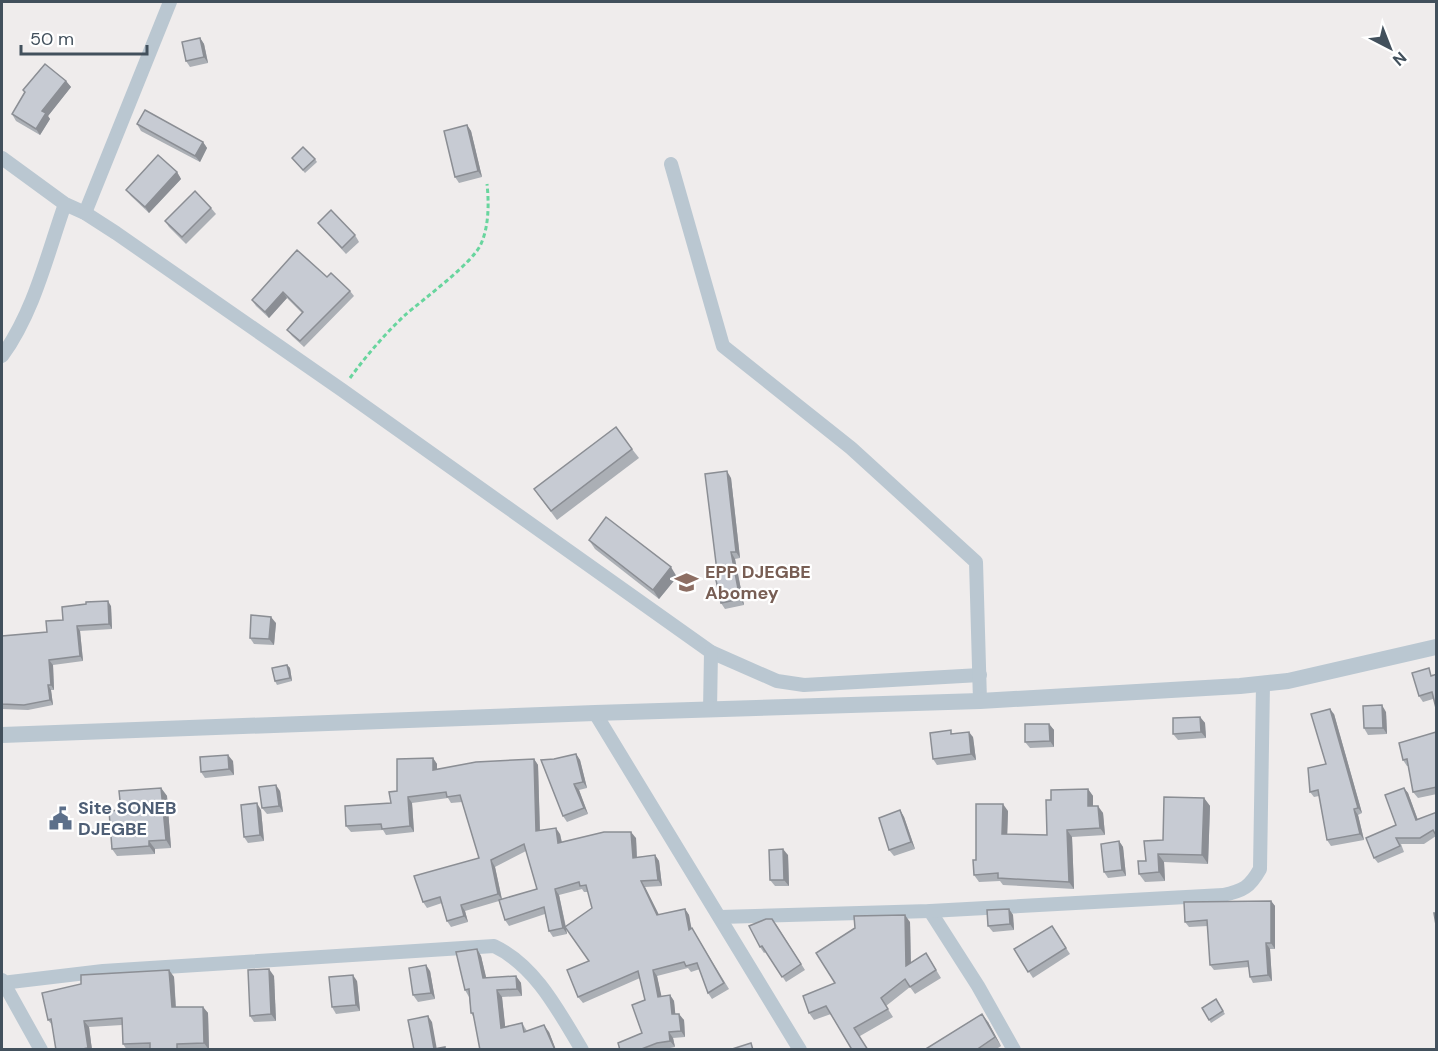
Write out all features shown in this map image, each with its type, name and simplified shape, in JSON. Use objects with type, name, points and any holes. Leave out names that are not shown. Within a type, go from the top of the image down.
[{"type":"street","points":[[85,213],[170,2]]},
{"type":"street","points":[[2,158],[65,204],[85,213],[342,390],[711,652],[777,681],[804,685],[981,675]]},
{"type":"street","points":[[671,164],[723,346],[851,448],[976,562],[980,701]]},
{"type":"street","points":[[2,356],[11,344],[30,303],[65,204]]},
{"type":"street","points":[[2,735],[980,701],[1263,684],[1288,681],[1437,647]]},
{"type":"street","points":[[710,710],[711,652]]},
{"type":"street","points":[[720,917],[930,911],[1223,895],[1239,892],[1252,883],[1260,869],[1263,684]]},
{"type":"street","points":[[595,713],[800,1050]]},
{"type":"street","points":[[930,911],[978,986],[1014,1050]]},
{"type":"street","points":[[41,1050],[2,982],[103,971],[494,946],[509,953],[536,981],[582,1050]]},
{"type":"path","points":[[342,390],[369,352],[404,317],[464,265],[481,245],[487,219],[487,184]]},
{"type":"building","points":[[200,38],[204,57],[186,61],[182,42]]},
{"type":"building","points":[[45,64],[66,81],[42,111],[46,113],[36,129],[12,114],[25,92],[23,90]]},
{"type":"building","points":[[145,110],[203,142],[195,156],[137,124]]},
{"type":"building","points":[[467,125],[478,171],[455,177],[444,131]]},
{"type":"building","points":[[303,147],[315,159],[303,170],[292,158]]},
{"type":"building","points":[[158,155],[177,172],[145,207],[126,190]]},
{"type":"building","points":[[195,191],[211,208],[182,237],[165,221]]},
{"type":"building","points":[[331,210],[355,235],[342,248],[318,223]]},
{"type":"building","points":[[297,250],[327,277],[331,273],[350,291],[300,341],[287,330],[303,312],[283,292],[265,312],[252,300]]},
{"type":"building","points":[[616,427],[632,449],[551,511],[534,489]]},
{"type":"building","points":[[727,471],[736,552],[731,552],[740,599],[721,603],[714,571],[717,571],[705,474]]},
{"type":"building","points":[[606,517],[671,567],[653,590],[589,540]]},
{"type":"building","points":[[108,601],[109,624],[77,626],[80,656],[49,660],[50,700],[24,705],[2,704],[2,636],[47,632],[46,621],[63,620],[62,607],[86,604],[86,602]]},
{"type":"building","points":[[251,615],[271,617],[269,639],[250,638]]},
{"type":"building","points":[[287,665],[290,678],[275,681],[272,668]]},
{"type":"building","points":[[1429,668],[1431,676],[1437,674],[1437,712],[1432,692],[1419,696],[1412,673]]},
{"type":"building","points":[[1382,705],[1383,728],[1364,728],[1363,706]]},
{"type":"building","points":[[1330,709],[1358,808],[1354,809],[1360,834],[1327,840],[1318,790],[1310,792],[1308,768],[1326,764],[1311,714]]},
{"type":"building","points":[[1200,717],[1201,732],[1173,734],[1173,718]]},
{"type":"building","points":[[1025,724],[1049,724],[1050,741],[1025,742]]},
{"type":"building","points":[[951,730],[951,734],[969,732],[971,754],[933,759],[930,733]]},
{"type":"building","points":[[1436,732],[1437,787],[1413,792],[1407,759],[1403,760],[1399,743]]},
{"type":"building","points":[[576,754],[583,782],[574,784],[584,808],[563,816],[541,760]]},
{"type":"building","points":[[228,755],[229,769],[201,772],[200,757]]},
{"type":"building","points":[[433,758],[433,770],[476,762],[534,759],[536,831],[556,828],[558,843],[604,832],[631,832],[633,858],[655,855],[658,880],[641,881],[657,915],[685,909],[689,930],[692,928],[724,983],[708,993],[697,963],[686,966],[684,962],[653,970],[658,997],[670,995],[672,1014],[679,1014],[681,1031],[669,1032],[670,1041],[639,1050],[620,1050],[618,1043],[642,1033],[632,1005],[645,1000],[638,971],[578,997],[567,970],[589,961],[565,927],[592,908],[586,885],[580,886],[579,882],[555,889],[563,928],[549,931],[544,907],[505,920],[499,900],[537,889],[524,844],[491,860],[498,894],[461,905],[464,916],[447,921],[440,897],[423,902],[414,876],[479,858],[460,795],[447,797],[446,792],[408,797],[410,826],[382,829],[381,824],[346,826],[345,806],[391,803],[389,792],[397,791],[397,759]]},
{"type":"building","points":[[276,785],[279,806],[262,808],[259,787]]},
{"type":"building","points":[[161,788],[166,840],[149,841],[149,846],[112,849],[109,811],[121,810],[119,791]]},
{"type":"building","points":[[1404,788],[1416,820],[1437,812],[1437,837],[1433,830],[1420,838],[1396,838],[1400,846],[1374,858],[1366,838],[1396,825],[1385,795]]},
{"type":"building","points":[[1088,789],[1088,806],[1098,806],[1100,828],[1067,830],[1069,882],[998,878],[998,873],[974,875],[976,804],[1003,804],[1002,834],[1047,835],[1046,800],[1051,800],[1051,790]]},
{"type":"building","points":[[1164,797],[1204,798],[1202,855],[1158,854],[1159,872],[1139,874],[1138,861],[1146,861],[1144,841],[1163,840]]},
{"type":"building","points":[[257,803],[260,835],[244,837],[241,805]]},
{"type":"building","points":[[900,810],[911,842],[889,850],[879,818]]},
{"type":"building","points":[[1119,841],[1122,870],[1104,872],[1101,844]]},
{"type":"building","points":[[783,849],[784,880],[770,880],[769,850]]},
{"type":"building","points":[[1271,901],[1271,943],[1266,943],[1268,975],[1250,977],[1248,961],[1210,965],[1207,920],[1185,922],[1184,902]]},
{"type":"building","points":[[1009,909],[1010,924],[988,926],[987,910]]},
{"type":"building","points":[[1434,913],[1437,913],[1437,931]]},
{"type":"building","points":[[905,915],[906,966],[926,953],[936,970],[910,987],[905,979],[881,998],[888,1009],[854,1028],[868,1050],[848,1050],[851,1048],[826,1006],[809,1013],[803,996],[835,983],[816,953],[855,928],[854,916]]},
{"type":"building","points":[[772,919],[801,964],[782,977],[762,946],[760,947],[749,926]]},
{"type":"building","points":[[1052,926],[1066,948],[1028,972],[1014,949]]},
{"type":"building","points":[[477,949],[483,978],[516,976],[517,989],[497,990],[501,1028],[522,1023],[524,1032],[544,1025],[555,1050],[480,1050],[473,1013],[471,1013],[469,989],[465,990],[456,952]]},
{"type":"building","points":[[426,965],[431,993],[413,995],[409,968]]},
{"type":"building","points":[[269,969],[271,1014],[250,1016],[248,970]]},
{"type":"building","points":[[169,970],[172,1007],[203,1007],[204,1043],[177,1044],[177,1050],[150,1050],[150,1043],[123,1044],[122,1018],[84,1021],[88,1048],[56,1050],[51,1019],[48,1020],[42,993],[81,984],[81,975]]},
{"type":"building","points":[[353,975],[356,1005],[332,1007],[329,977]]},
{"type":"building","points":[[1216,999],[1223,1011],[1209,1020],[1202,1008]]},
{"type":"building","points":[[982,1014],[995,1037],[976,1050],[924,1050]]},
{"type":"building","points":[[428,1016],[434,1049],[445,1047],[445,1050],[414,1050],[408,1020]]},
{"type":"building","points":[[751,1043],[753,1050],[729,1050]]},
{"type":"place","name":"EPP DJEGBE Abomey","points":[[687,582]]},
{"type":"place","name":"Site SONEB DJEGBE","points":[[60,818]]}]
